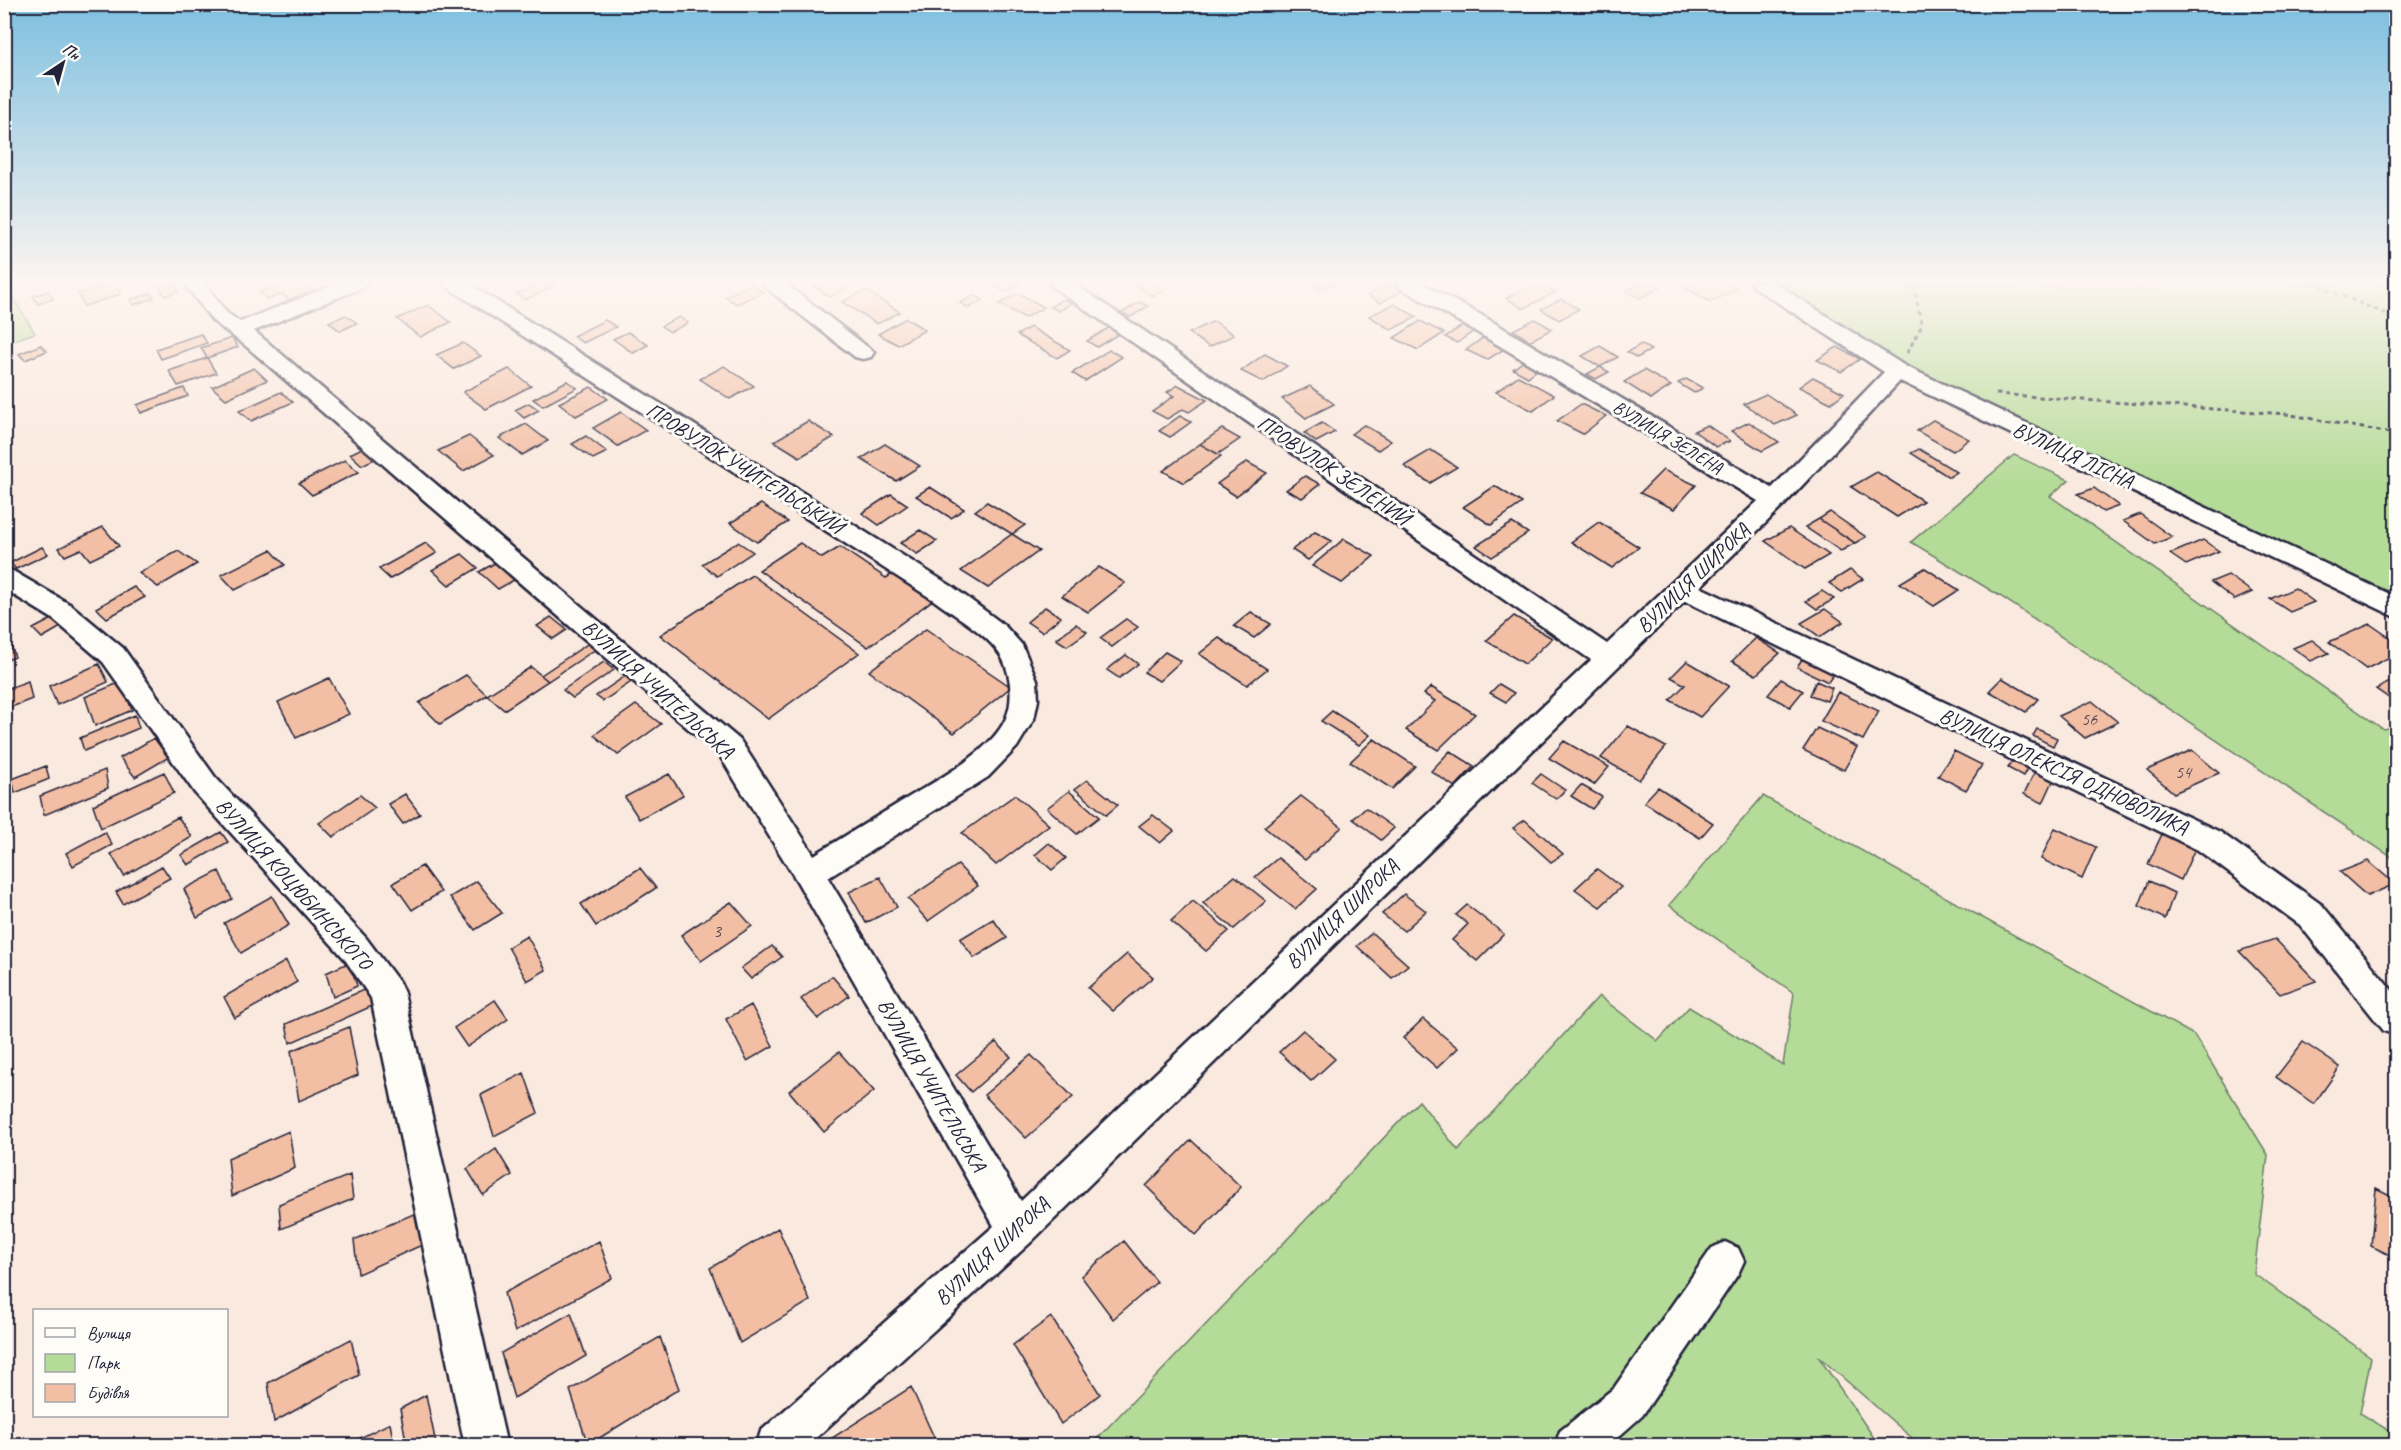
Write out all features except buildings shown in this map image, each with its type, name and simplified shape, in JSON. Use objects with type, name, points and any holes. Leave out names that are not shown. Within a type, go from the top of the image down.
[{"type":"street","name":"ВУЛИЦЯ УЧИТЕЛЬСЬКА","points":[[262,351],[730,748],[809,874],[1017,1230]]},
{"type":"street","name":"ПРОВУЛОК УЧИТЕЛЬСЬКИЙ","points":[[561,351],[944,594],[1006,643],[1021,670],[1024,693],[1020,718],[1001,746],[978,769],[809,874]]},
{"type":"street","name":"ПРОВУЛОК ЗЕЛЕНИЙ","points":[[1159,351],[1608,658]]},
{"type":"street","name":"ВУЛИЦЯ ЗЕЛЕНА","points":[[1521,351],[1774,500]]},
{"type":"street","name":"ВУЛИЦЯ ЛІСНА","points":[[1866,351],[1897,371],[2397,608]]},
{"type":"street","name":"ВУЛИЦЯ ШИРОКА","points":[[776,1446],[1017,1230],[1774,500],[1897,371]]},
{"type":"street","name":"ВУЛИЦЯ КОЦЮБИНСЬКОГО","points":[[4,577],[62,612],[113,655],[205,785],[355,948],[387,993],[486,1446]]},
{"type":"street","name":"ВУЛИЦЯ ОЛЕКСІЯ ОДНОВОЛИКА","points":[[1682,589],[2209,841],[2311,915],[2397,1020]]},
{"type":"street","points":[[1575,1446],[1628,1402],[1725,1261]]},
{"type":"path","points":[[1897,371],[1908,351]]},
{"type":"path","points":[[1992,393],[2286,414],[2397,434]]},
{"type":"green space","points":[[1877,351],[2396,351],[2396,598],[1903,369]]},
{"type":"green space","points":[[2014,455],[2069,480],[2050,496],[2383,729],[2396,726],[2396,860],[2000,596],[1911,542]]},
{"type":"green space","points":[[1763,796],[2194,1035],[2268,1155],[2254,1274],[2371,1357],[2360,1413],[2396,1435],[2396,1446],[1920,1445],[1818,1356],[1879,1445],[1090,1446],[1419,1101],[1458,1150],[1599,996],[1658,1041],[1689,1007],[1783,1065],[1794,993],[1669,905]]}]
